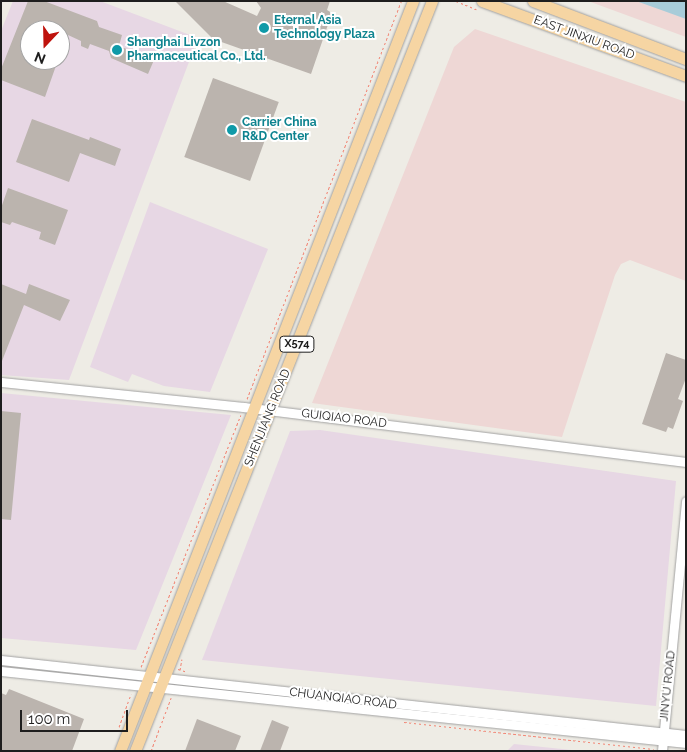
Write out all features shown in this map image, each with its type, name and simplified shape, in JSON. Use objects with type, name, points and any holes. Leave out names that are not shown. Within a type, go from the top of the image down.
[{"type":"main road","name":"SHENJIANG ROAD","points":[[120,751],[143,677],[248,407],[413,1]]},
{"type":"main road","name":"SHENJIANG ROAD","points":[[135,751],[432,1]]},
{"type":"main road","name":"EAST JINXIU ROAD","points":[[482,1],[686,76]]},
{"type":"main road","name":"EAST JINXIU ROAD","points":[[533,1],[686,59]]},
{"type":"street","name":"GUIQIAO ROAD","points":[[1,382],[248,407],[686,462]]},
{"type":"street","name":"JINYU ROAD","points":[[662,751],[686,501]]},
{"type":"street","name":"CHUANQIAO ROAD","points":[[1,660],[143,677],[162,682],[663,737],[686,743]]},
{"type":"street","name":"CHUANQIAO ROAD","points":[[1,670],[143,677]]},
{"type":"street","name":"CHUANQIAO ROAD","points":[[663,737],[686,735]]},
{"type":"path","points":[[119,727],[143,677],[248,407],[401,1]]},
{"type":"shaded area","points":[[13,1],[100,1],[198,38],[69,380],[1,375],[1,31]]},
{"type":"shaded area","points":[[588,1],[686,1],[686,37]]},
{"type":"shaded area","points":[[475,29],[686,102],[686,281],[630,260],[621,264],[615,275],[562,437],[312,403],[454,47]]},
{"type":"shaded area","points":[[150,202],[268,249],[210,392],[164,386],[132,374],[128,382],[90,367]]},
{"type":"shaded area","points":[[1,393],[231,415],[136,650],[1,638]]},
{"type":"shaded area","points":[[320,430],[676,481],[656,706],[202,660],[290,431]]},
{"type":"shaded area","points":[[514,744],[581,751],[507,751]]},
{"type":"water","points":[[636,1],[686,1],[686,19],[664,11]]},
{"type":"building","name":"Shanghai Livzon Pharmaceutical Co., Ltd.","points":[[28,1],[44,1],[97,21],[99,27],[122,35],[119,46],[154,60],[148,74],[111,58],[109,51],[90,44],[88,49],[81,46],[81,41],[70,36],[70,20],[20,20]]},
{"type":"building","name":"Eternal Asia Technology Plaza","points":[[175,1],[223,1],[257,16],[261,8],[256,1],[330,1],[327,10],[332,13],[311,74],[213,39]]},
{"type":"building","name":"Shanghai Livzon Pharmaceutical Co., Ltd.","points":[[20,21],[20,70],[54,70],[45,97],[1,80],[1,69]]},
{"type":"building","name":"Carrier China R&D Center","points":[[213,78],[279,102],[250,181],[184,157]]},
{"type":"building","points":[[32,119],[89,140],[90,137],[121,149],[115,166],[80,153],[69,182],[16,162]]},
{"type":"building","points":[[8,188],[68,210],[55,245],[39,239],[41,232],[12,222],[10,225],[1,222],[1,208]]},
{"type":"building","points":[[1,284],[26,294],[29,284],[70,300],[60,321],[24,305],[2,361]]},
{"type":"building","points":[[666,353],[686,360],[686,378],[678,399],[683,401],[673,429],[668,427],[666,432],[642,424]]},
{"type":"building","points":[[1,411],[21,413],[11,520],[1,519]]},
{"type":"building","points":[[9,689],[84,719],[72,751],[1,751],[1,693],[6,695]]},
{"type":"building","points":[[197,719],[241,736],[235,751],[185,751]]},
{"type":"building","points":[[272,720],[289,727],[280,751],[260,751]]},
{"type":"place","name":"Eternal Asia Technology Plaza","points":[[264,28]]},
{"type":"place","name":"Shanghai Livzon Pharmaceutical Co., Ltd.","points":[[117,50]]},
{"type":"place","name":"Carrier China R&D Center","points":[[232,130]]}]
